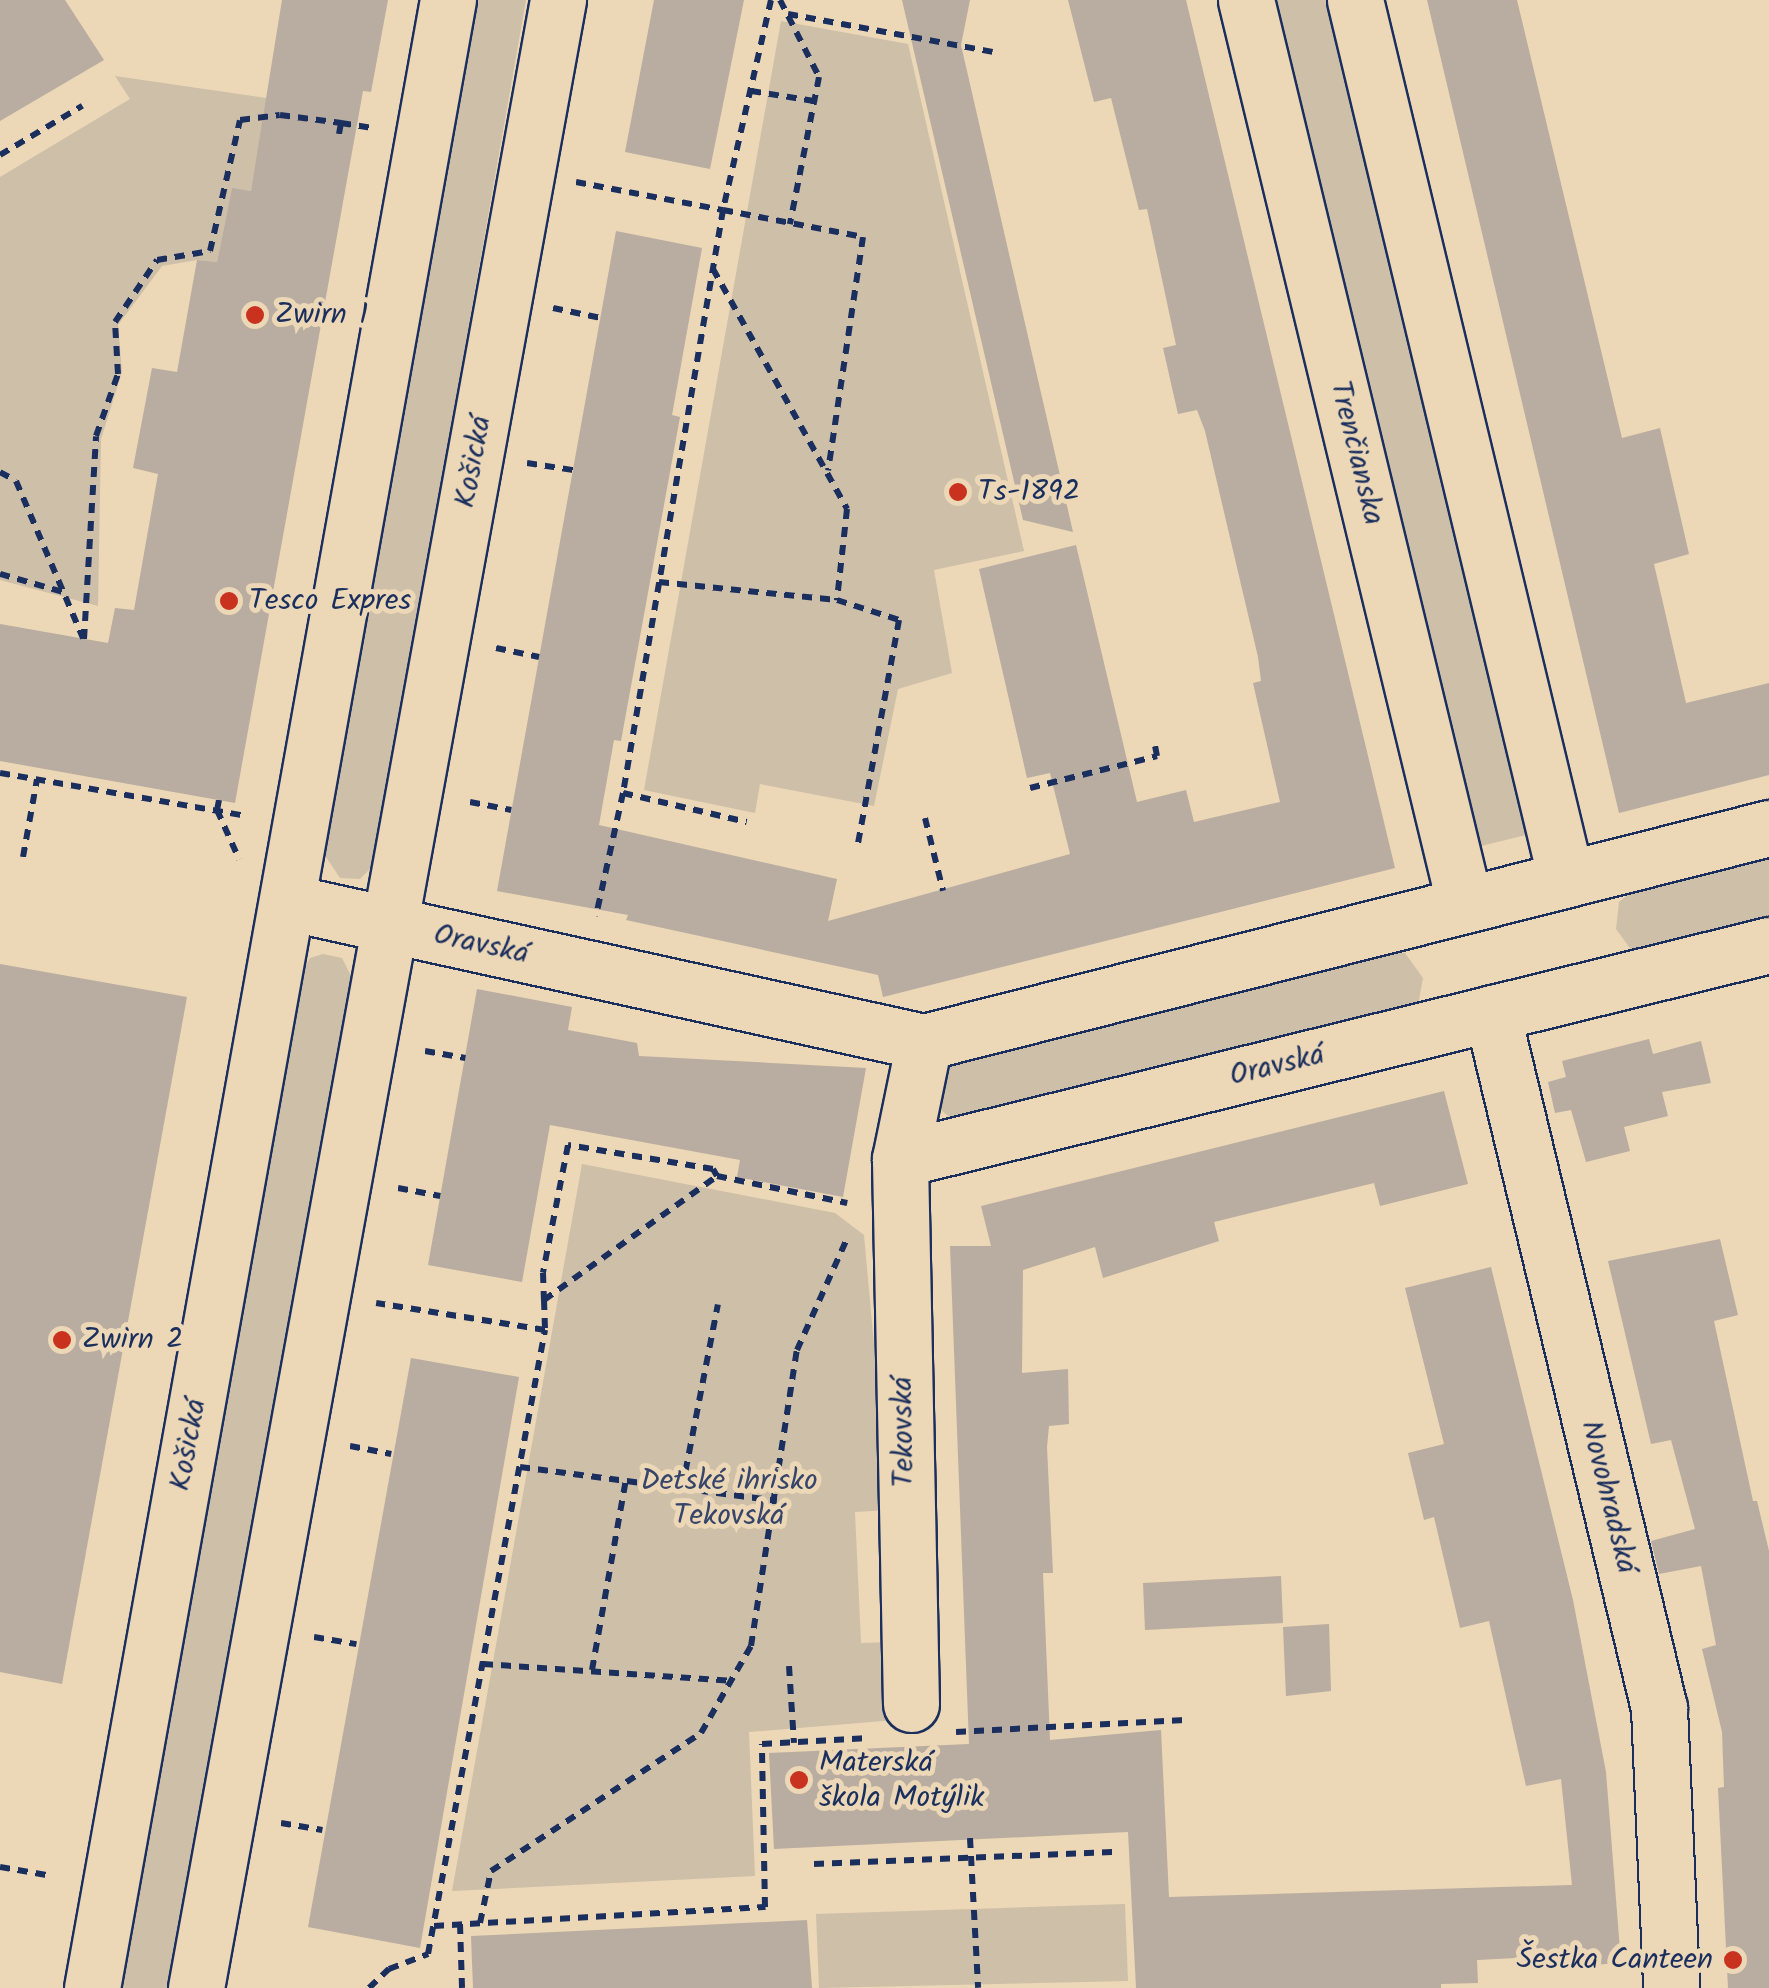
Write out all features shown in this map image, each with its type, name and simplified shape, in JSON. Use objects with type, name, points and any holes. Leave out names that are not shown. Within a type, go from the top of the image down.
[{"type":"street","name":"Košická","points":[[92,1988],[448,0]]},
{"type":"street","name":"Košická","points":[[196,1988],[558,0]]},
{"type":"street","name":"Trenčianska","points":[[1246,0],[1465,905]]},
{"type":"street","points":[[1355,0],[1566,880]]},
{"type":"street","name":"Oravská","points":[[390,924],[924,1042],[1769,828]]},
{"type":"street","points":[[287,902],[390,924]]},
{"type":"street","name":"Oravská","points":[[900,1159],[1769,945]]},
{"type":"street","name":"Novohradská","points":[[1492,1013],[1659,1708],[1672,1988]]},
{"type":"street","points":[[900,1159],[924,1042]]},
{"type":"street","name":"Tekovská","points":[[900,1159],[913,1725]]},
{"type":"path","points":[[593,934],[623,793],[723,210],[771,0]]},
{"type":"path","points":[[780,0],[819,76],[790,224]]},
{"type":"path","points":[[787,13],[993,52]]},
{"type":"path","points":[[752,90],[815,101]]},
{"type":"path","points":[[0,155],[82,106]]},
{"type":"path","points":[[0,472],[16,482],[84,639],[96,436],[118,374],[115,322],[158,260],[210,251],[240,120],[280,114],[376,128]]},
{"type":"path","points":[[339,134],[342,122]]},
{"type":"path","points":[[575,182],[863,237],[828,472]]},
{"type":"path","points":[[713,268],[847,509],[837,600]]},
{"type":"path","points":[[553,308],[600,318]]},
{"type":"path","points":[[527,463],[572,470]]},
{"type":"path","points":[[0,574],[64,592]]},
{"type":"path","points":[[660,582],[837,600],[899,620],[858,844]]},
{"type":"path","points":[[496,648],[539,656]]},
{"type":"path","points":[[1030,788],[1156,756],[1155,746]]},
{"type":"path","points":[[0,773],[248,816]]},
{"type":"path","points":[[23,857],[37,779]]},
{"type":"path","points":[[623,793],[747,822]]},
{"type":"path","points":[[219,800],[217,810],[240,860]]},
{"type":"path","points":[[470,802],[511,810]]},
{"type":"path","points":[[925,818],[943,891]]},
{"type":"path","points":[[425,1051],[465,1058]]},
{"type":"path","points":[[369,1988],[389,1969],[428,1954],[545,1330],[543,1273],[568,1144],[713,1169],[717,1176]]},
{"type":"path","points":[[544,1300],[717,1176],[852,1204],[850,1219]]},
{"type":"path","points":[[398,1188],[440,1196]]},
{"type":"path","points":[[480,1922],[492,1871],[702,1733],[751,1646],[777,1501],[797,1350],[850,1234]]},
{"type":"path","points":[[375,1303],[545,1330]]},
{"type":"path","points":[[682,1488],[718,1304]]},
{"type":"path","points":[[348,1446],[391,1454]]},
{"type":"path","points":[[520,1467],[777,1501]]},
{"type":"path","points":[[592,1670],[626,1480]]},
{"type":"path","points":[[313,1636],[356,1644]]},
{"type":"path","points":[[483,1664],[730,1680]]},
{"type":"path","points":[[789,1666],[794,1742]]},
{"type":"path","points":[[434,1926],[765,1907],[762,1744],[913,1725],[1185,1720]]},
{"type":"path","points":[[281,1823],[322,1830]]},
{"type":"path","points":[[970,1838],[978,1988]]},
{"type":"path","points":[[814,1864],[1118,1852]]},
{"type":"path","points":[[0,1867],[52,1876]]},
{"type":"path","points":[[460,1924],[462,1988]]},
{"type":"green space","points":[[474,0],[526,0],[374,865],[360,879],[340,878],[322,851]]},
{"type":"green space","points":[[1262,0],[1344,0],[1542,831],[1473,848]]},
{"type":"green space","points":[[781,21],[908,44],[1024,551],[934,570],[952,673],[898,689],[874,806],[760,784],[755,813],[644,790]]},
{"type":"green space","points":[[115,76],[328,107],[264,123],[251,191],[232,189],[217,262],[197,260],[162,266],[118,325],[122,372],[101,439],[98,606],[0,580],[0,177],[130,99]]},
{"type":"green space","points":[[1769,852],[1769,930],[1635,955],[1616,929],[1619,902],[1639,886]]},
{"type":"green space","points":[[1370,950],[1405,953],[1423,978],[1418,1005],[958,1124],[942,1111],[936,1085],[943,1067],[966,1053]]},
{"type":"green space","points":[[323,954],[342,958],[352,978],[171,1988],[116,1988],[299,978],[310,958]]},
{"type":"green space","name":"Detské ihrisko Tekovská","points":[[582,1164],[835,1213],[864,1235],[889,1510],[855,1512],[861,1643],[894,1642],[895,1720],[749,1732],[755,1876],[452,1891]]},
{"type":"green space","points":[[1125,1904],[1128,1981],[819,1988],[816,1914]]},
{"type":"building","points":[[0,0],[65,0],[104,60],[0,121]]},
{"type":"building","points":[[282,0],[388,0],[371,92],[363,91],[235,803],[0,761],[0,624],[108,643],[115,608],[134,610],[158,474],[133,468],[152,368],[177,372],[197,260],[217,262],[232,188],[251,191]]},
{"type":"building","points":[[654,0],[744,0],[710,169],[625,152]]},
{"type":"building","points":[[902,0],[970,0],[961,45],[1073,532],[1023,520]]},
{"type":"building","points":[[1068,0],[1186,0],[1395,868],[883,997],[878,975],[626,920],[628,915],[497,891],[616,231],[702,248],[672,415],[680,417],[621,741],[614,740],[599,825],[837,879],[828,921],[1070,854],[1050,773],[1027,778],[979,569],[1076,545],[1137,802],[1186,790],[1194,822],[1280,802],[1253,683],[1261,681],[1258,657],[1205,431],[1197,410],[1178,414],[1163,348],[1176,345],[1147,209],[1139,210],[1111,98],[1094,102]]},
{"type":"building","points":[[1427,0],[1517,0],[1622,438],[1660,428],[1689,554],[1654,564],[1686,703],[1769,683],[1769,775],[1619,813]]},
{"type":"building","name":"Zwirn 2","points":[[0,964],[187,997],[62,1684],[0,1672]]},
{"type":"building","points":[[477,989],[572,1007],[568,1030],[637,1043],[639,1056],[866,1068],[843,1197],[737,1177],[740,1160],[550,1125],[522,1282],[428,1265]]},
{"type":"building","points":[[1649,1039],[1653,1054],[1701,1041],[1711,1083],[1662,1092],[1668,1116],[1624,1127],[1630,1151],[1586,1162],[1571,1110],[1555,1113],[1548,1082],[1566,1077],[1562,1061]]},
{"type":"building","points":[[1444,1091],[1468,1184],[1380,1206],[1374,1183],[1214,1222],[1219,1241],[1103,1278],[1095,1247],[1023,1270],[1022,1373],[1068,1369],[1069,1424],[1049,1426],[1047,1447],[1053,1573],[1043,1573],[1050,1740],[1161,1730],[1169,1897],[1572,1885],[1561,1779],[1526,1786],[1489,1621],[1460,1628],[1434,1517],[1424,1520],[1408,1453],[1444,1444],[1405,1288],[1491,1267],[1573,1600],[1606,1772],[1621,1963],[1578,1966],[1577,1955],[1477,1960],[1478,1983],[1441,1984],[1441,1988],[1136,1988],[1128,1832],[774,1849],[769,1753],[969,1744],[950,1246],[991,1246],[981,1206]]},
{"type":"building","points":[[1720,1239],[1738,1315],[1714,1321],[1753,1501],[1757,1501],[1769,1551],[1769,1988],[1728,1988],[1718,1788],[1724,1787],[1722,1732],[1702,1649],[1716,1645],[1701,1566],[1659,1574],[1651,1541],[1695,1529],[1671,1440],[1651,1444],[1608,1261]]},
{"type":"building","points":[[411,1358],[519,1377],[420,1948],[308,1927]]},
{"type":"building","points":[[1281,1576],[1283,1623],[1145,1630],[1143,1583]]},
{"type":"building","points":[[1329,1624],[1331,1691],[1286,1696],[1283,1627]]},
{"type":"building","points":[[807,1920],[812,1988],[473,1988],[471,1936]]},
{"type":"place","name":"Zwirn 1","points":[[255,315]]},
{"type":"place","name":"Ts-1892","points":[[958,492]]},
{"type":"place","name":"Tesco Expres","points":[[229,601]]},
{"type":"place","name":"Zwirn 2","points":[[62,1340]]},
{"type":"place","name":"Materská škola Motýlik","points":[[799,1780]]},
{"type":"place","name":"Šestka Canteen","points":[[1733,1960]]}]
